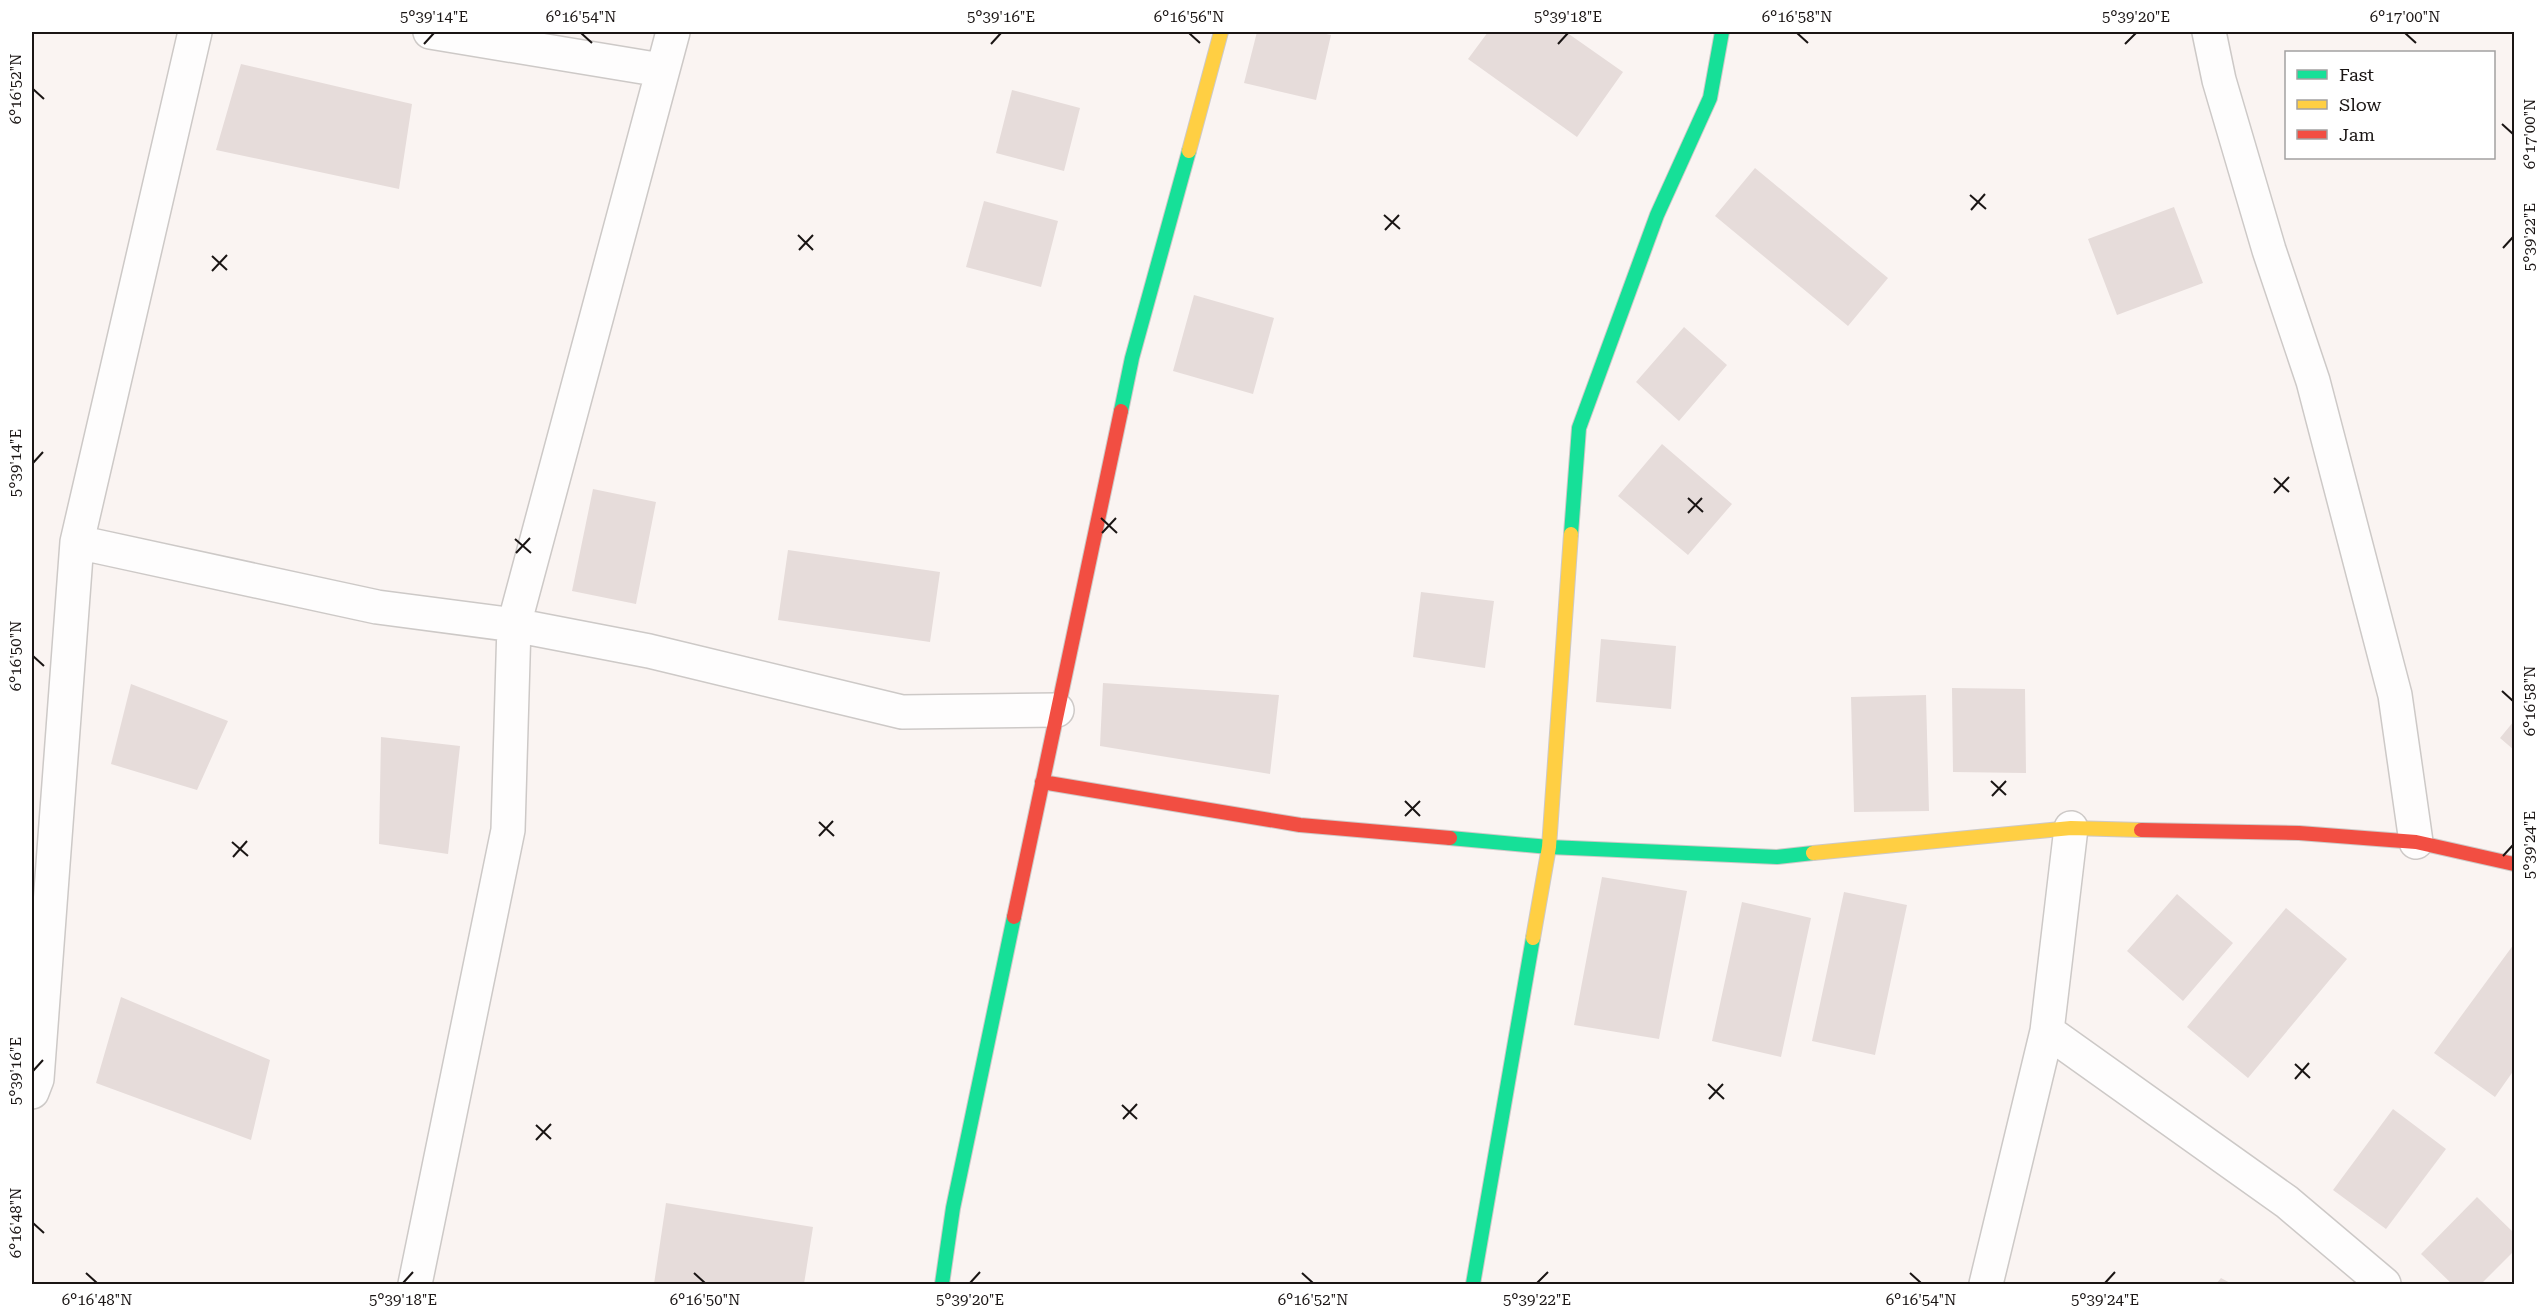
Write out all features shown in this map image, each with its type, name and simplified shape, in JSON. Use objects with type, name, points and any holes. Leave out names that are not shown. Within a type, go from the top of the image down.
[{"type":"street","points":[[32,1092],[37,1078],[77,542],[195,32]]},
{"type":"street","points":[[430,32],[661,70]]},
{"type":"street","points":[[415,1284],[508,830],[514,625],[673,32]]},
{"type":"street","points":[[942,1284],[953,1208],[1132,358],[1221,32]]},
{"type":"street","points":[[1473,1284],[1549,847],[1579,428],[1657,215],[1710,98],[1722,32]]},
{"type":"street","points":[[2209,32],[2219,80],[2269,250],[2313,381],[2395,695],[2416,842]]},
{"type":"street","points":[[77,542],[377,607],[514,625],[649,651],[902,712],[1057,710]]},
{"type":"street","points":[[1042,782],[1300,825],[1549,847],[1777,857],[2071,828],[2299,833],[2416,842],[2514,864]]},
{"type":"street","points":[[1986,1284],[2047,1031],[2071,828]]},
{"type":"street","points":[[2047,1031],[2287,1202],[2384,1284]]},
{"type":"building","points":[[1257,32],[1317,32],[1331,35],[1316,100],[1244,83]]},
{"type":"building","points":[[1488,32],[1566,32],[1623,72],[1577,137],[1468,59]]},
{"type":"building","points":[[241,64],[412,104],[399,189],[216,150]]},
{"type":"building","points":[[1012,90],[1080,108],[1064,171],[996,153]]},
{"type":"building","points":[[1755,168],[1888,278],[1848,326],[1715,216]]},
{"type":"building","points":[[984,201],[1058,221],[1041,287],[966,267]]},
{"type":"building","points":[[2174,207],[2203,283],[2117,315],[2088,239]]},
{"type":"building","points":[[1194,295],[1274,318],[1253,394],[1173,371]]},
{"type":"building","points":[[1684,327],[1727,365],[1679,421],[1636,382]]},
{"type":"building","points":[[1662,444],[1732,504],[1688,555],[1618,496]]},
{"type":"building","points":[[593,489],[656,502],[636,604],[572,591]]},
{"type":"building","points":[[788,550],[940,572],[930,642],[778,620]]},
{"type":"building","points":[[1421,592],[1494,601],[1485,668],[1413,657]]},
{"type":"building","points":[[1601,639],[1676,646],[1671,709],[1596,702]]},
{"type":"building","points":[[1103,683],[1279,695],[1270,774],[1100,746]]},
{"type":"building","points":[[131,684],[228,721],[197,790],[111,764]]},
{"type":"building","points":[[1952,688],[2025,689],[2026,773],[1953,772]]},
{"type":"building","points":[[1926,695],[1929,811],[1854,812],[1851,697]]},
{"type":"building","points":[[2514,721],[2514,750],[2500,738]]},
{"type":"building","points":[[381,737],[460,746],[448,854],[379,844]]},
{"type":"building","points":[[1602,877],[1687,891],[1659,1039],[1574,1025]]},
{"type":"building","points":[[1844,892],[1907,905],[1875,1055],[1812,1041]]},
{"type":"building","points":[[2177,894],[2233,943],[2183,1001],[2127,951]]},
{"type":"building","points":[[1742,902],[1811,918],[1781,1057],[1712,1041]]},
{"type":"building","points":[[2286,908],[2347,959],[2248,1078],[2187,1027]]},
{"type":"building","points":[[2514,944],[2514,1070],[2495,1097],[2434,1053]]},
{"type":"building","points":[[121,997],[270,1060],[251,1140],[96,1083]]},
{"type":"building","points":[[2393,1109],[2446,1149],[2386,1229],[2333,1190]]},
{"type":"building","points":[[2477,1197],[2514,1233],[2514,1251],[2481,1284],[2452,1284],[2421,1254]]},
{"type":"building","points":[[666,1203],[813,1227],[804,1284],[654,1284]]},
{"type":"building","points":[[2221,1278],[2232,1284],[2216,1284]]},
{"type":"traffic: fast","points":[[1571,534],[1579,428],[1657,215],[1710,98],[1722,32]]},
{"type":"traffic: fast","points":[[1121,411],[1132,358],[1189,151]]},
{"type":"traffic: fast","points":[[1450,838],[1549,847],[1777,857],[1813,853]]},
{"type":"traffic: fast","points":[[942,1284],[953,1208],[1014,917]]},
{"type":"traffic: fast","points":[[1473,1284],[1533,938]]},
{"type":"traffic: slow","points":[[1189,151],[1221,32]]},
{"type":"traffic: slow","points":[[1533,938],[1549,847],[1571,534]]},
{"type":"traffic: slow","points":[[1813,853],[2071,828],[2141,830]]},
{"type":"traffic: jam","points":[[1014,917],[1121,411]]},
{"type":"traffic: jam","points":[[1042,782],[1300,825],[1450,838]]},
{"type":"traffic: jam","points":[[2141,830],[2299,833],[2416,842],[2514,864]]}]
